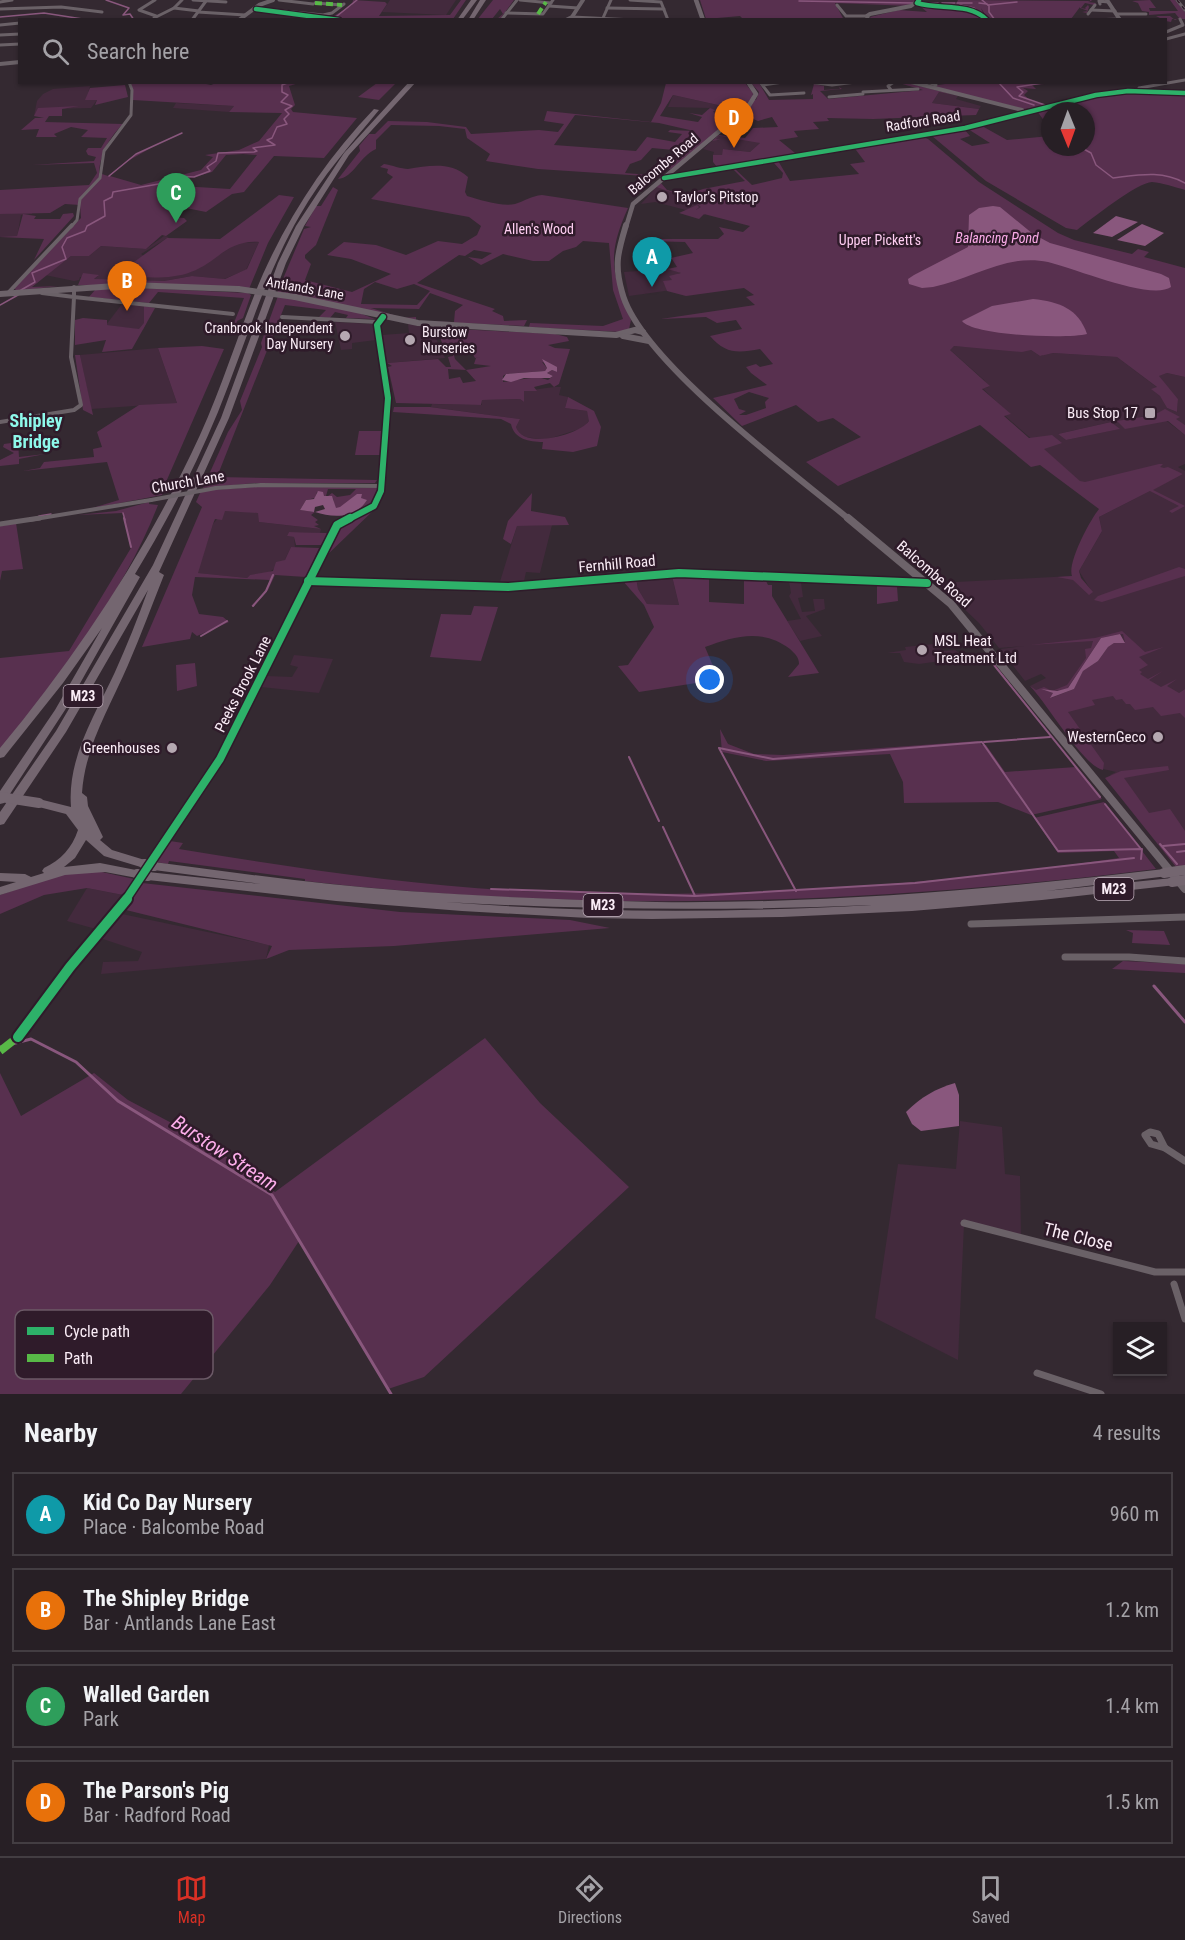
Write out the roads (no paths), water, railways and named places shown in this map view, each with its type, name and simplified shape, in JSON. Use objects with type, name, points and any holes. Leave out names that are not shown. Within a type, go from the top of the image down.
[{"type":"highway","points":[[472,17],[483,0]]},
{"type":"highway","points":[[472,17],[489,0]]},
{"type":"highway","points":[[460,18],[473,1]]},
{"type":"highway","name":"M23","points":[[0,755],[63,678],[139,563],[205,433],[237,358],[264,281],[288,229],[333,158],[401,84]]},
{"type":"highway","name":"M23","points":[[0,821],[61,732],[158,565],[225,418],[282,263],[300,226],[346,154],[411,84]]},
{"type":"highway","name":"M23","points":[[139,563],[138,573],[90,660],[37,747],[0,798],[60,807],[80,824],[100,848],[143,868]]},
{"type":"highway","name":"M23","points":[[55,868],[73,852],[80,824],[78,778],[86,744],[120,673],[159,574],[158,565]]},
{"type":"highway","name":"M23","points":[[78,778],[82,807],[93,832],[106,845],[143,868]]},
{"type":"highway","name":"M23","points":[[0,890],[55,868],[78,865],[106,868]]},
{"type":"highway","name":"M23","points":[[0,890],[65,871],[143,868],[399,904],[536,912],[652,915],[881,910],[1005,901],[1168,877],[1185,870]]},
{"type":"highway","name":"M23","points":[[0,878],[30,877]]},
{"type":"highway","name":"M23","points":[[1168,877],[1185,880]]},
{"type":"main road","points":[[696,0],[702,18]]},
{"type":"main road","name":"Balcombe Road","points":[[749,84],[756,94],[750,105],[632,205],[617,253],[622,292],[634,317],[643,332],[693,388],[927,584],[970,624],[1185,889]]},
{"type":"main road","name":"Antlands Lane","points":[[0,294],[74,287],[160,285],[238,290],[295,297],[429,325],[633,334]]},
{"type":"main road","points":[[634,317],[633,334],[643,332]]},
{"type":"main road","name":"Balcombe Road","points":[[633,334],[653,343]]},
{"type":"street","points":[[0,2],[12,0]]},
{"type":"street","points":[[155,0],[139,10],[155,17],[174,8],[182,0]]},
{"type":"street","points":[[192,0],[226,2]]},
{"type":"street","points":[[241,18],[269,0]]},
{"type":"street","points":[[254,8],[328,15],[343,4],[279,0]]},
{"type":"street","points":[[503,18],[519,0],[578,8]]},
{"type":"street","points":[[583,0],[572,17],[584,18]]},
{"type":"street","points":[[603,18],[611,0]]},
{"type":"street","points":[[630,0],[661,2],[667,18]]},
{"type":"street","points":[[837,5],[846,16],[868,18],[913,6],[919,0]]},
{"type":"street","points":[[194,18],[206,1]]},
{"type":"street","points":[[1088,13],[1094,4],[1108,1],[1118,16]]},
{"type":"street","points":[[61,7],[64,2]]},
{"type":"street","points":[[302,12],[315,2]]},
{"type":"street","points":[[538,14],[546,2]]},
{"type":"street","points":[[506,13],[544,13],[551,3]]},
{"type":"street","points":[[0,9],[61,7],[103,12]]},
{"type":"street","points":[[174,8],[245,15]]},
{"type":"street","points":[[607,8],[664,9]]},
{"type":"street","points":[[635,18],[639,10]]},
{"type":"street","points":[[1088,13],[1118,16]]},
{"type":"street","points":[[1088,13],[1091,18]]},
{"type":"street","points":[[1101,18],[1145,13],[1149,18]]},
{"type":"street","points":[[1167,31],[1184,24],[1180,19]]},
{"type":"street","points":[[0,25],[18,23]]},
{"type":"street","points":[[0,35],[18,34]]},
{"type":"street","points":[[1167,39],[1184,35]]},
{"type":"street","points":[[0,45],[18,44]]},
{"type":"street","points":[[0,64],[18,62]]},
{"type":"street","points":[[1167,83],[1185,80]]},
{"type":"street","points":[[8,293],[77,219],[80,199],[100,177],[104,151],[131,115],[132,90],[130,84]]},
{"type":"street","points":[[762,84],[771,95],[804,93]]},
{"type":"street","points":[[856,84],[863,94]]},
{"type":"street","points":[[891,84],[888,86],[891,90]]},
{"type":"street","points":[[927,84],[936,85]]},
{"type":"street","points":[[927,84],[1023,112]]},
{"type":"street","points":[[1138,91],[1138,88],[1162,84]]},
{"type":"street","points":[[829,97],[918,89]]},
{"type":"street","points":[[1138,91],[1185,93]]},
{"type":"street","name":"Radford Road","points":[[664,178],[964,128],[1096,94],[1138,91]]},
{"type":"street","points":[[671,173],[678,176]]},
{"type":"street","points":[[0,422],[72,410],[81,406],[71,357],[74,287]]},
{"type":"street","points":[[41,293],[233,314]]},
{"type":"street","points":[[282,317],[378,322],[384,317]]},
{"type":"street","name":"Peeks Brook Lane","points":[[18,1037],[70,967],[130,895],[220,759],[308,580],[339,523],[374,506],[379,500],[388,398],[378,322]]},
{"type":"street","name":"Church Lane","points":[[0,524],[107,510],[216,488],[261,485],[382,486]]},
{"type":"street","name":"Fernhill Road","points":[[308,580],[508,587],[679,573],[927,584]]},
{"type":"street","points":[[971,924],[1098,918],[1185,917]]},
{"type":"street","points":[[1065,957],[1129,957],[1185,961]]},
{"type":"street","points":[[1165,1148],[1185,1161]]},
{"type":"street","name":"The Close","points":[[964,1223],[1155,1272],[1185,1272]]},
{"type":"street","points":[[1174,1284],[1185,1319]]},
{"type":"street","points":[[1037,1373],[1101,1394]]},
{"type":"water","name":"Balancing Pond","points":[[1000,207],[1033,234],[1050,243],[1161,274],[1169,278],[1171,287],[1147,290],[1130,287],[1048,262],[1033,260],[1004,264],[933,287],[922,288],[909,284],[908,279],[914,275],[968,247],[969,215],[979,208]]},
{"type":"water","points":[[1116,216],[1138,222],[1112,237],[1093,233]]},
{"type":"water","points":[[1142,224],[1164,233],[1145,246],[1117,240]]},
{"type":"water","points":[[1033,299],[1051,302],[1073,312],[1087,334],[1042,336],[1002,333],[970,326],[962,321],[992,306]]},
{"type":"water","points":[[542,359],[557,367],[557,372],[552,370],[547,373],[553,376],[550,378],[524,378],[511,382],[502,380],[506,374],[545,371],[547,368]]},
{"type":"water","points":[[318,491],[323,492],[324,496],[332,496],[336,508],[357,494],[362,494],[361,498],[367,500],[350,514],[336,516],[315,512],[325,509],[323,505],[315,507],[314,512],[300,510],[306,500],[314,499]]},
{"type":"water","points":[[1120,634],[1125,643],[1114,643],[1108,647],[1098,661],[1083,671],[1074,689],[1050,698],[1053,693],[1041,689],[1057,691],[1068,688],[1101,638]]},
{"type":"water","points":[[955,1083],[959,1095],[959,1126],[921,1131],[912,1124],[906,1112],[929,1094]]},
{"type":"waterway","points":[[106,0],[129,8],[123,15],[130,14],[133,18]]},
{"type":"waterway","points":[[334,18],[357,0]]},
{"type":"waterway","points":[[982,0],[987,4]]},
{"type":"waterway","points":[[799,1],[913,3]]},
{"type":"waterway","points":[[988,5],[1017,2]]},
{"type":"waterway","points":[[922,3],[938,3]]},
{"type":"waterway","points":[[942,3],[955,3]]},
{"type":"waterway","points":[[957,3],[972,3]]},
{"type":"waterway","points":[[979,3],[987,4]]},
{"type":"waterway","points":[[987,4],[994,18]]},
{"type":"waterway","points":[[960,5],[974,8],[981,14]]},
{"type":"waterway","points":[[0,17],[44,13],[76,18]]},
{"type":"waterway","name":"Burstow Stream","points":[[21,290],[35,282],[32,273],[66,259],[62,247],[67,238],[85,231],[87,226],[105,216],[104,201],[112,197],[113,192],[170,182],[179,176],[194,177],[210,171],[207,167],[216,161],[218,153],[254,152],[257,151],[253,148],[275,145],[267,140],[272,138],[277,127],[287,124],[284,119],[289,114],[285,110],[292,106],[281,102],[288,95],[282,92],[282,85],[285,84]]},
{"type":"waterway","points":[[1000,84],[1013,98],[1034,105]]},
{"type":"waterway","points":[[1036,84],[1017,87],[1023,92],[1019,96],[1041,104]]},
{"type":"waterway","points":[[109,176],[136,154],[182,133]]},
{"type":"waterway","points":[[1092,156],[1096,165],[1113,178],[1159,175],[1185,183]]},
{"type":"waterway","name":"Burstow Stream","points":[[0,305],[18,295]]},
{"type":"waterway","points":[[123,513],[125,520]]},
{"type":"waterway","points":[[39,516],[51,514]]},
{"type":"waterway","points":[[124,518],[131,547]]},
{"type":"waterway","points":[[253,606],[266,591],[273,575]]},
{"type":"waterway","points":[[201,636],[227,621]]},
{"type":"waterway","points":[[986,655],[1100,797]]},
{"type":"waterway","points":[[984,742],[1050,737]]},
{"type":"waterway","points":[[795,890],[719,748],[773,759],[982,742],[1058,851],[1142,849],[1141,859]]},
{"type":"waterway","points":[[629,757],[659,821]]},
{"type":"waterway","points":[[1105,804],[1141,849]]},
{"type":"waterway","points":[[663,827],[695,896]]},
{"type":"waterway","points":[[1160,844],[1177,864]]},
{"type":"waterway","points":[[1163,846],[1185,844]]},
{"type":"waterway","points":[[1177,852],[1185,851]]},
{"type":"waterway","points":[[795,890],[915,883],[1134,858]]},
{"type":"waterway","points":[[491,889],[695,896]]},
{"type":"waterway","points":[[695,896],[795,890]]},
{"type":"waterway","points":[[1154,986],[1185,1022]]},
{"type":"waterway","name":"Burstow Stream","points":[[0,1047],[31,1039],[76,1062],[118,1101],[272,1195],[391,1394]]},
{"type":"railway","points":[[1177,0],[1185,10]]},
{"type":"place","name":"The Parson's Pig","points":[[734,148]]},
{"type":"place","name":"Taylor's Pitstop","points":[[662,197]]},
{"type":"place","name":"Walled Garden","points":[[176,223]]},
{"type":"place","name":"Kid Co Day Nursery","points":[[652,287]]},
{"type":"place","name":"The Shipley Bridge","points":[[127,311]]},
{"type":"place","name":"Cranbrook Independent Day Nursery","points":[[345,336]]},
{"type":"place","name":"Burstow Nurseries","points":[[410,340]]},
{"type":"place","name":"Bus Stop 17","points":[[1150,413]]},
{"type":"place","name":"MSL Heat Treatment Ltd","points":[[922,650]]},
{"type":"place","name":"WesternGeco","points":[[1158,737]]},
{"type":"place","name":"Greenhouses","points":[[172,748]]},
{"type":"district","name":"Shipley Bridge","points":[[36,431]]},
{"type":"park label","name":"Allen's Wood","points":[[539,229]]},
{"type":"park label","name":"Upper Pickett's","points":[[880,240]]}]
